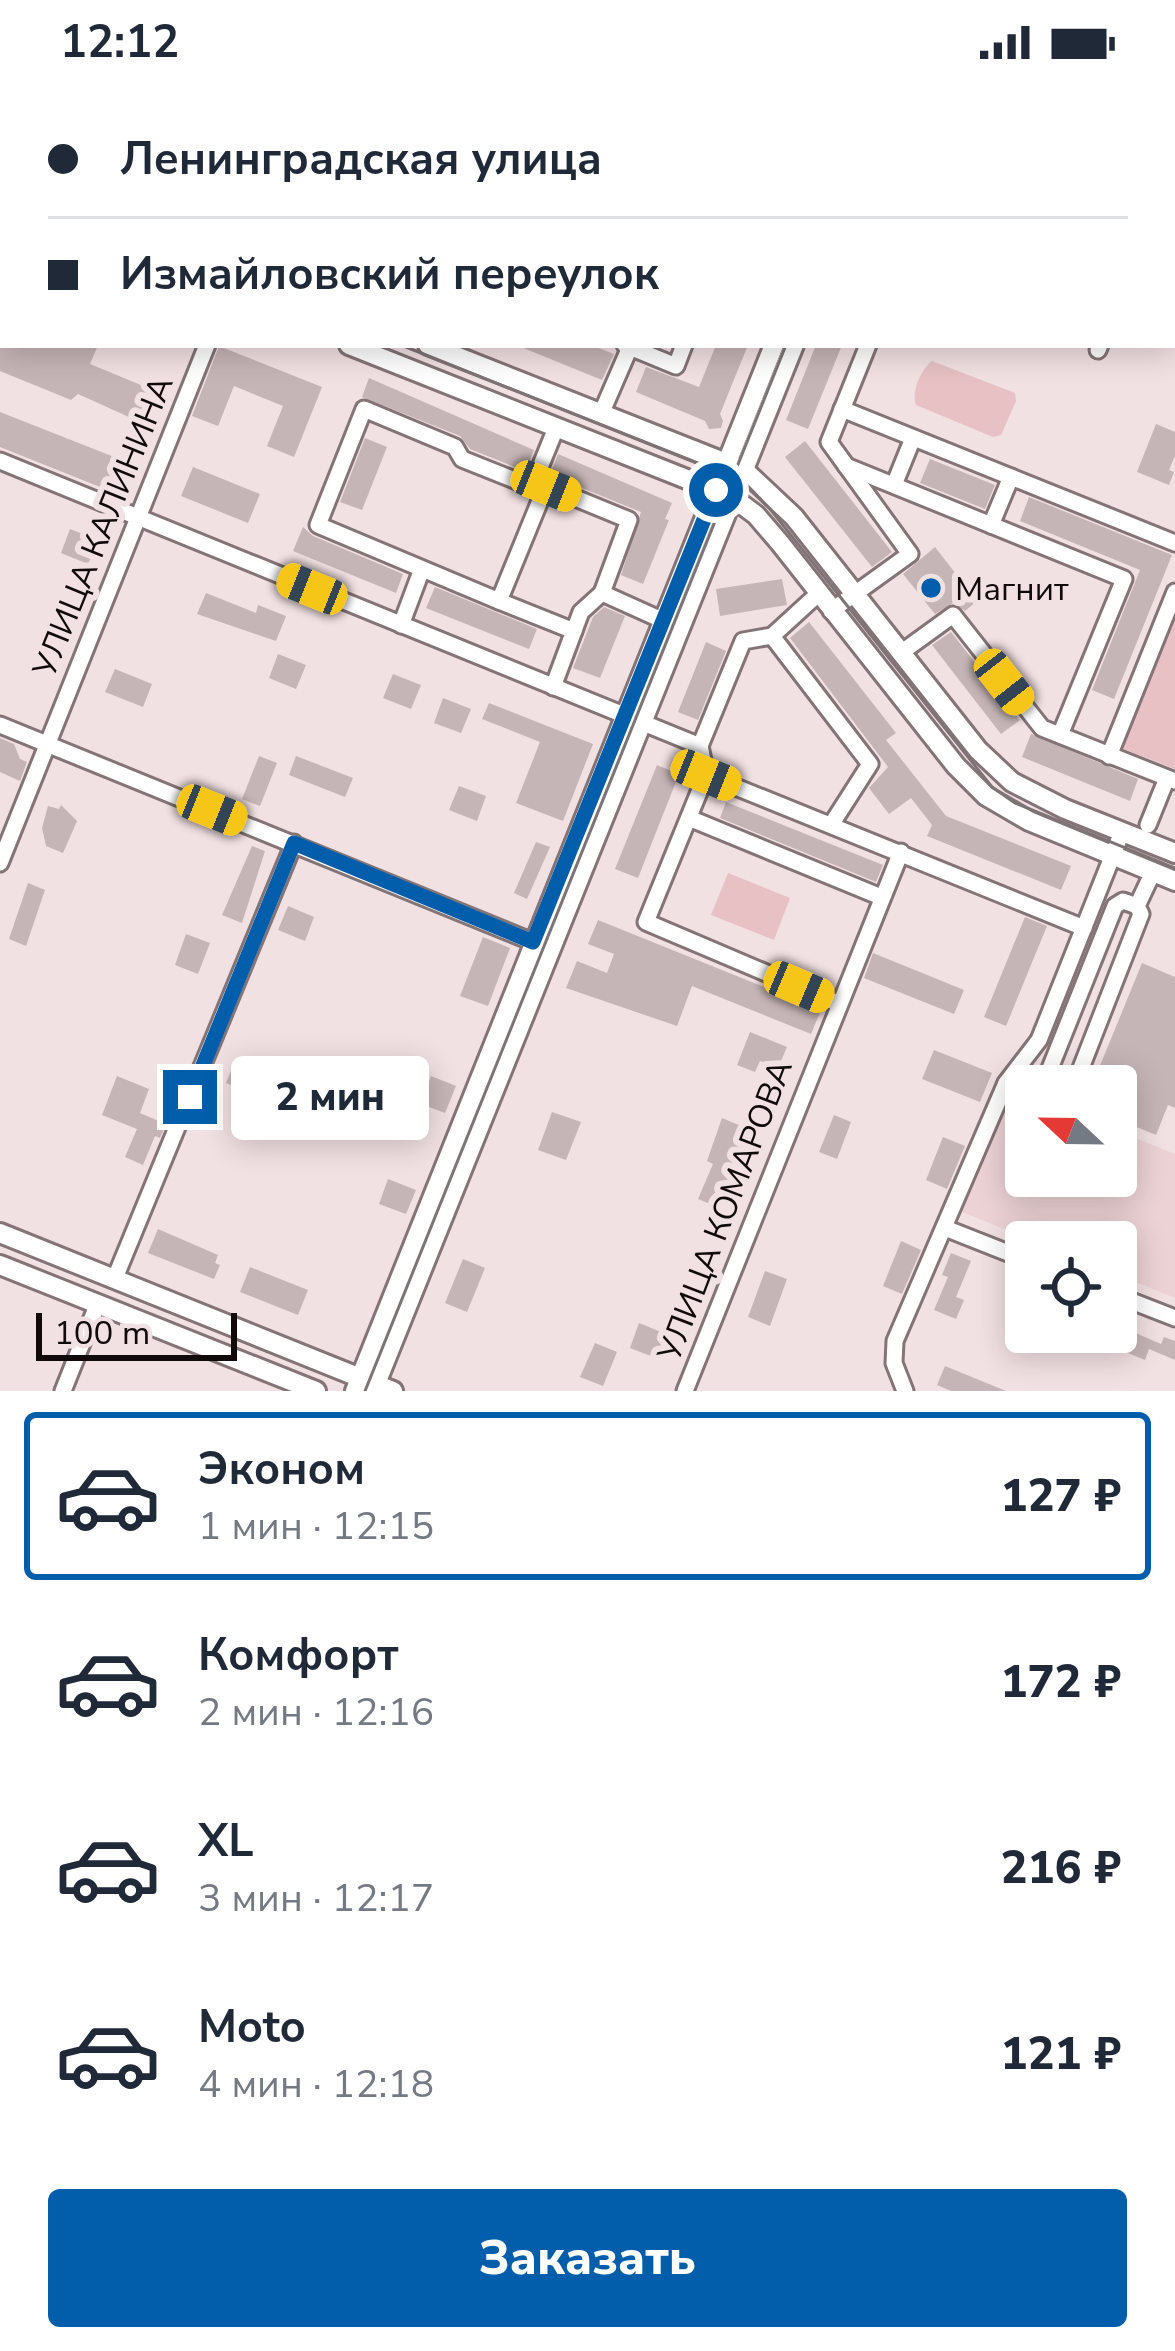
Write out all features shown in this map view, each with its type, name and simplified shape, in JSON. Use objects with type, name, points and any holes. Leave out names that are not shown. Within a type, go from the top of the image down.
[{"type":"main road","points":[[356,348],[724,494],[756,515],[956,766],[986,796],[1029,821],[1175,881]]},
{"type":"main road","points":[[442,348],[735,466],[794,518],[978,750],[1012,782],[1175,853]]},
{"type":"main road","points":[[372,1387],[735,466],[773,348]]},
{"type":"main road","points":[[735,466],[793,348]]},
{"type":"main road","points":[[372,1387],[533,942],[633,720],[664,621],[724,494]]},
{"type":"main road","points":[[0,1233],[372,1387]]},
{"type":"main road","points":[[0,1265],[316,1391]]},
{"type":"street","name":"УЛИЦА КАЛИНИНА","points":[[0,863],[206,348]]},
{"type":"street","points":[[601,414],[626,348]]},
{"type":"street","points":[[632,348],[676,366],[683,348]]},
{"type":"street","points":[[831,611],[910,554],[829,442],[867,348]]},
{"type":"street","points":[[842,409],[1175,543]]},
{"type":"street","points":[[553,687],[574,631],[581,612],[602,593],[629,520],[462,459],[455,447],[364,410],[318,526],[574,631]]},
{"type":"street","points":[[499,601],[556,428]]},
{"type":"street","points":[[894,485],[913,438]]},
{"type":"street","points":[[0,461],[700,746]]},
{"type":"street","points":[[846,466],[1124,579],[1060,735]]},
{"type":"street","points":[[992,525],[1011,477]]},
{"type":"street","points":[[400,625],[422,569]]},
{"type":"street","points":[[1109,756],[1175,592]]},
{"type":"street","points":[[602,593],[664,621]]},
{"type":"street","points":[[818,594],[772,636],[742,641],[700,746],[706,775],[646,922],[837,1003]]},
{"type":"street","points":[[902,652],[953,615],[1042,728],[1171,780],[1148,825]]},
{"type":"street","points":[[772,636],[870,764],[832,825]]},
{"type":"street","points":[[0,725],[533,942]]},
{"type":"street","points":[[706,775],[1084,928]]},
{"type":"street","points":[[689,818],[881,897]]},
{"type":"street","points":[[1020,1065],[1039,1040],[1122,832]]},
{"type":"street","points":[[115,1278],[294,843]]},
{"type":"street","name":"УЛИЦА КОМАРОВА","points":[[685,1391],[901,852]]},
{"type":"street","points":[[1137,906],[1153,872]]},
{"type":"street","points":[[1051,1065],[1115,906],[1124,901],[1137,906],[1141,914],[1082,1065]]},
{"type":"street","points":[[905,1391],[894,1363],[895,1341],[1005,1085]]},
{"type":"street","points":[[945,1228],[1005,1252]]},
{"type":"street","points":[[63,1391],[98,1303]]},
{"type":"street","points":[[1137,1303],[1175,1318]]},
{"type":"shaded area","points":[[932,361],[1015,393],[1001,435],[993,437],[916,405],[918,381]]},
{"type":"shaded area","points":[[1175,598],[1175,769],[1124,749],[1119,737]]},
{"type":"shaded area","points":[[728,873],[790,898],[774,940],[711,915]]},
{"type":"shaded area","points":[[1005,1085],[1005,1197],[1137,1197],[1137,1139],[1175,1154],[1175,1298],[1137,1283],[1137,1221],[1005,1221],[1005,1229],[955,1209]]},
{"type":"building","points":[[0,348],[97,348],[90,364],[153,390],[140,422],[78,394],[71,400],[0,371]]},
{"type":"building","points":[[218,348],[322,387],[294,457],[267,446],[283,406],[234,386],[218,426],[192,416]]},
{"type":"building","points":[[523,348],[599,348],[614,354],[602,380]]},
{"type":"building","points":[[715,348],[747,348],[720,414],[721,428],[709,429],[705,421],[636,392],[646,367],[699,387]]},
{"type":"building","points":[[815,348],[841,348],[808,429],[786,420]]},
{"type":"building","points":[[369,378],[534,450],[525,471],[470,449],[460,436],[362,397]]},
{"type":"building","points":[[0,412],[137,466],[125,497],[0,447]]},
{"type":"building","points":[[1156,424],[1175,432],[1169,485],[1137,472]]},
{"type":"building","points":[[365,438],[387,447],[362,510],[340,502]]},
{"type":"building","points":[[805,441],[892,552],[872,567],[785,457]]},
{"type":"building","points":[[558,454],[672,503],[643,584],[621,575],[641,512],[550,475]]},
{"type":"building","points":[[930,459],[995,485],[985,509],[920,483]]},
{"type":"building","points":[[193,467],[260,494],[248,523],[181,496]]},
{"type":"building","points":[[1029,497],[1172,555],[1114,699],[1092,690],[1140,570],[1020,521]]},
{"type":"building","points":[[303,527],[313,536],[403,574],[396,593],[293,551]]},
{"type":"building","points":[[70,529],[98,540],[88,564],[61,553]]},
{"type":"building","points":[[935,547],[977,601],[965,611],[953,603],[935,614],[903,574]]},
{"type":"building","points":[[782,579],[787,605],[720,616],[716,589]]},
{"type":"building","points":[[435,587],[537,629],[529,649],[426,608]]},
{"type":"building","points":[[206,593],[256,613],[258,605],[286,616],[276,641],[197,614]]},
{"type":"building","points":[[604,607],[625,616],[600,678],[573,668],[593,617]]},
{"type":"building","points":[[809,622],[896,733],[886,740],[946,816],[1071,866],[1061,890],[927,836],[932,825],[911,798],[889,814],[869,788],[888,767],[790,638]]},
{"type":"building","points":[[951,632],[1020,720],[1001,734],[932,645]]},
{"type":"building","points":[[706,642],[726,651],[698,720],[678,712]]},
{"type":"building","points":[[278,654],[306,665],[296,689],[269,678]]},
{"type":"building","points":[[115,669],[152,684],[143,707],[105,692]]},
{"type":"building","points":[[393,674],[421,685],[411,709],[383,698]]},
{"type":"building","points":[[443,698],[471,709],[461,733],[434,723]]},
{"type":"building","points":[[489,703],[593,744],[563,821],[516,803],[540,742],[482,719]]},
{"type":"building","points":[[1031,734],[1138,779],[1130,801],[1022,757]]},
{"type":"building","points":[[0,738],[14,744],[20,759],[27,762],[20,781],[0,772]]},
{"type":"building","points":[[259,756],[277,763],[260,806],[242,799]]},
{"type":"building","points":[[296,756],[353,778],[345,797],[289,775]]},
{"type":"building","points":[[657,765],[679,774],[638,878],[615,869]]},
{"type":"building","points":[[459,786],[486,796],[477,821],[449,810]]},
{"type":"building","points":[[726,802],[883,865],[876,882],[720,818]]},
{"type":"building","points":[[61,805],[77,821],[63,853],[46,846],[42,828],[48,806],[59,809]]},
{"type":"building","points":[[536,842],[550,847],[527,899],[514,893]]},
{"type":"building","points":[[252,846],[265,851],[242,923],[222,915]]},
{"type":"building","points":[[28,883],[45,890],[26,946],[9,939]]},
{"type":"building","points":[[288,906],[314,917],[305,941],[278,930]]},
{"type":"building","points":[[1025,917],[1047,926],[1006,1026],[984,1017]]},
{"type":"building","points":[[598,920],[821,1010],[811,1034],[692,986],[677,1026],[566,988],[577,961],[607,973],[614,954],[588,944]]},
{"type":"building","points":[[186,934],[210,943],[198,974],[175,965]]},
{"type":"building","points":[[483,937],[510,948],[488,1006],[460,996]]},
{"type":"building","points":[[873,953],[964,990],[954,1014],[864,978]]},
{"type":"building","points":[[1142,963],[1175,977],[1175,1108],[1168,1105],[1156,1135],[1137,1127],[1137,1065],[1100,1065]]},
{"type":"building","points":[[750,1032],[787,1047],[778,1068],[760,1061],[755,1072],[737,1065]]},
{"type":"building","points":[[934,1050],[992,1073],[980,1102],[922,1079]]},
{"type":"building","points":[[236,1059],[263,1069],[254,1094],[226,1083]]},
{"type":"building","points":[[117,1076],[149,1089],[140,1113],[166,1124],[160,1138],[155,1136],[143,1165],[125,1157],[137,1129],[102,1115]]},
{"type":"building","points":[[431,1076],[456,1086],[445,1113],[421,1104]]},
{"type":"building","points":[[552,1112],[581,1122],[566,1160],[538,1150]]},
{"type":"building","points":[[834,1115],[851,1122],[837,1159],[819,1152]]},
{"type":"building","points":[[722,1118],[753,1131],[720,1208],[698,1199],[713,1164],[707,1161]]},
{"type":"building","points":[[943,1137],[965,1146],[947,1189],[926,1180]]},
{"type":"building","points":[[388,1179],[416,1190],[406,1214],[379,1204]]},
{"type":"building","points":[[158,1229],[218,1255],[215,1263],[220,1265],[214,1279],[148,1253]]},
{"type":"building","points":[[901,1241],[921,1250],[902,1294],[883,1286]]},
{"type":"building","points":[[951,1253],[971,1261],[956,1297],[964,1300],[956,1319],[934,1310],[948,1277],[942,1275]]},
{"type":"building","points":[[463,1259],[485,1268],[467,1312],[445,1303]]},
{"type":"building","points":[[250,1267],[308,1290],[298,1315],[240,1292]]},
{"type":"building","points":[[765,1271],[787,1279],[770,1326],[748,1317]]},
{"type":"building","points":[[639,1323],[666,1334],[656,1358],[630,1348]]},
{"type":"building","points":[[1137,1334],[1161,1344],[1164,1337],[1175,1341],[1175,1360],[1149,1349],[1145,1360],[1128,1353],[1137,1353]]},
{"type":"building","points":[[595,1343],[617,1352],[603,1386],[580,1377]]},
{"type":"building","points":[[945,1366],[1006,1391],[951,1391],[937,1385]]},
{"type":"tram line","points":[[409,348],[744,482],[992,787],[1015,803],[1175,868]]},
{"type":"tram line","points":[[365,1391],[785,348]]},
{"type":"place","name":"Магнит","points":[[931,588]]},
{"type":"route","points":[[190,1097],[294,843],[533,942],[716,490]]}]
